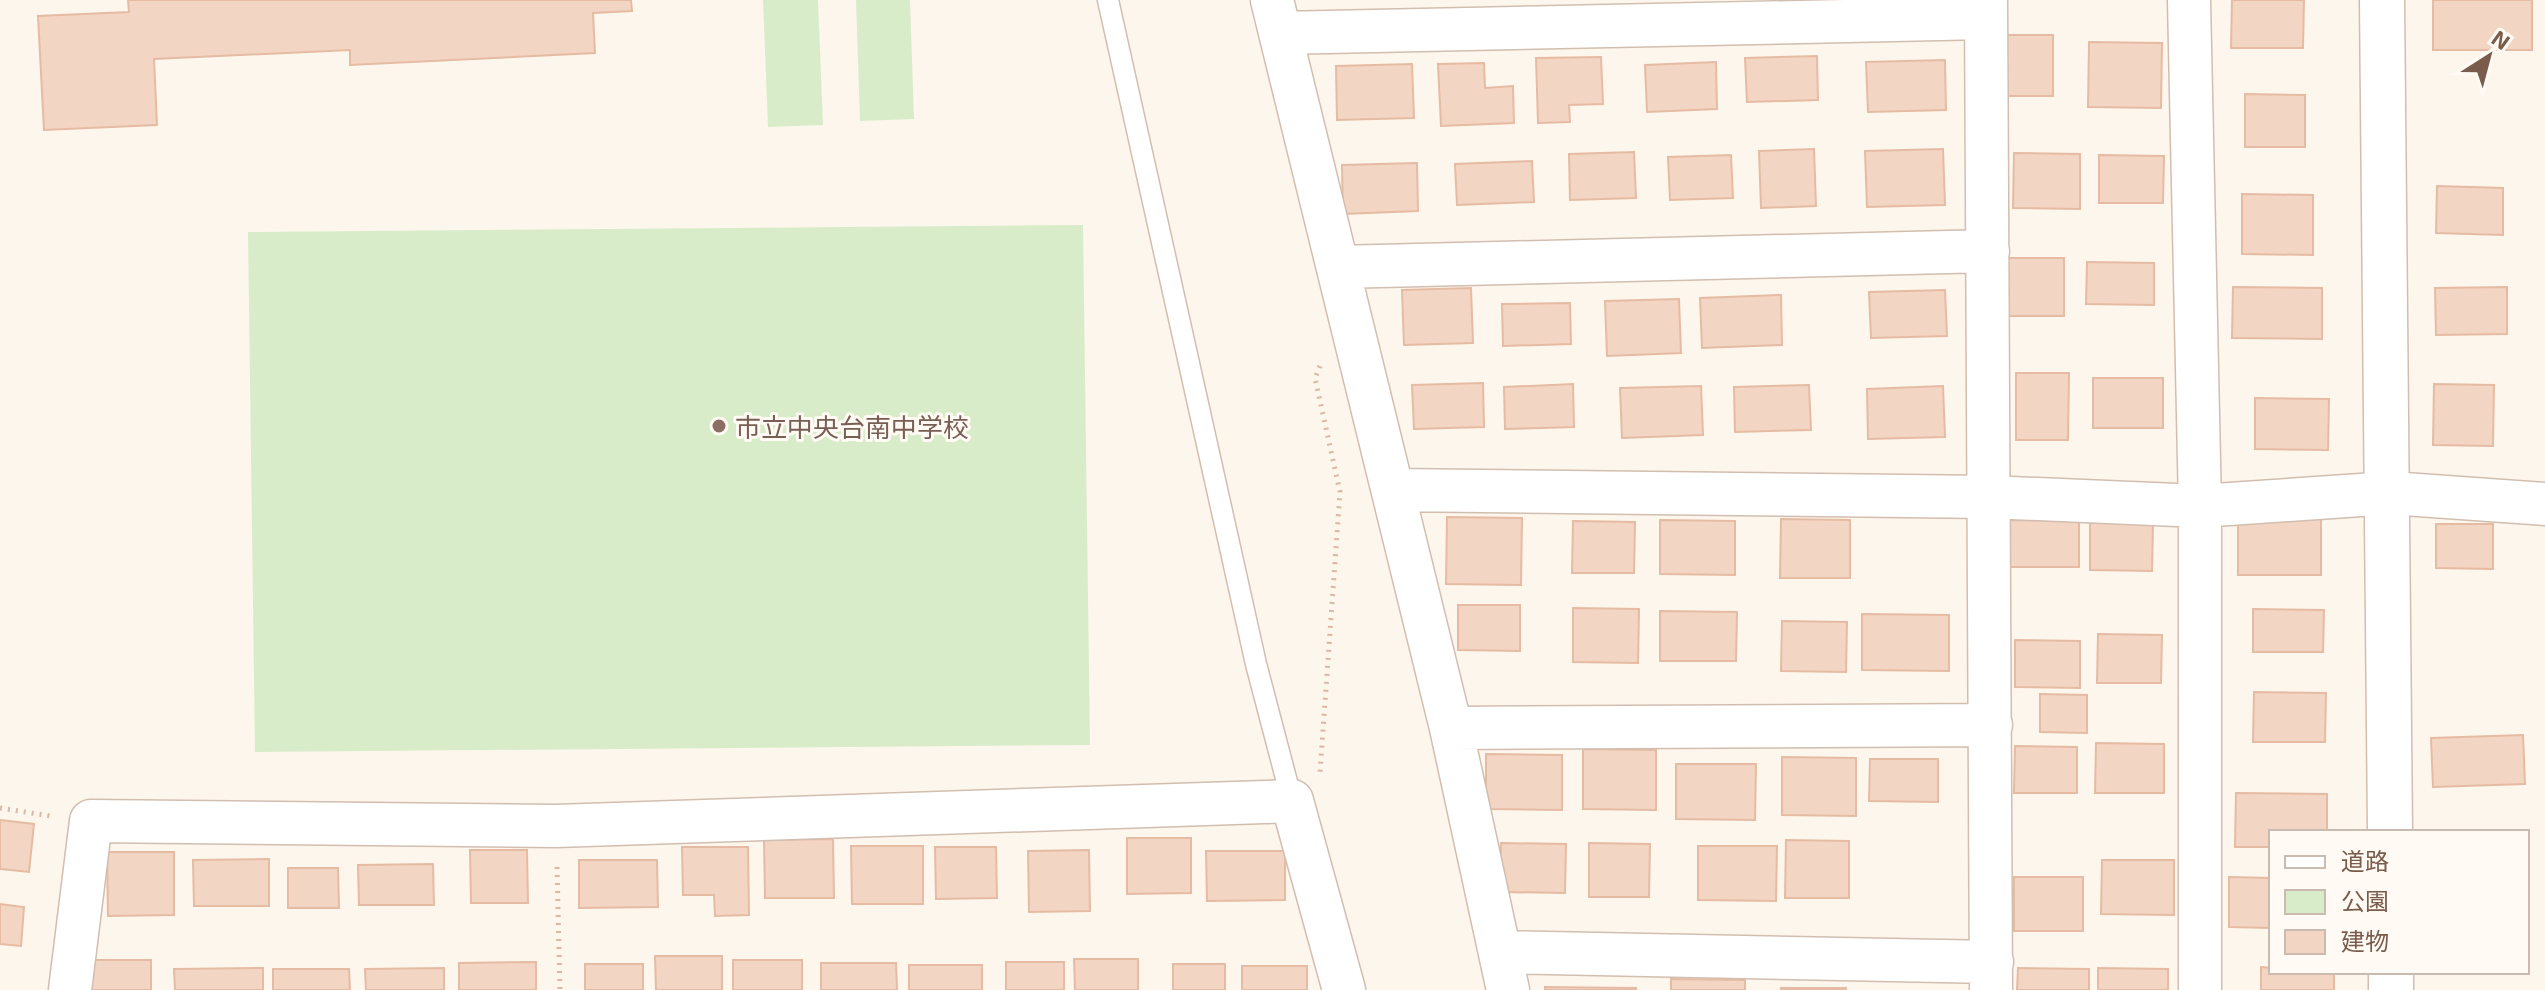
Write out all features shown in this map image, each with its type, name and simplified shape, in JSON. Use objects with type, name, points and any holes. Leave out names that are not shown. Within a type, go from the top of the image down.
[{"type":"street","points":[[2189,0],[2200,506],[2200,990]]},
{"type":"street","points":[[2382,0],[2390,493],[2390,830]]},
{"type":"street","points":[[1986,9],[1992,976],[1504,971],[1451,728],[1276,16],[1986,9]]},
{"type":"street","points":[[1338,267],[1988,251]]},
{"type":"street","points":[[1394,490],[1989,497],[2200,506],[2390,493],[2545,504]]},
{"type":"street","points":[[1451,728],[1991,725]]},
{"type":"street","points":[[70,990],[91,821],[556,826],[1306,788],[1344,990]]},
{"type":"lane","points":[[1108,0],[1256,664],[1306,788]]},
{"type":"path","points":[[1306,788],[1340,492],[1315,378],[1322,362]]},
{"type":"path","points":[[0,808],[91,821]]},
{"type":"path","points":[[556,826],[560,990]]},
{"type":"green space","points":[[763,0],[818,0],[823,125],[768,127]]},
{"type":"green space","points":[[856,0],[910,0],[914,119],[860,121]]},
{"type":"green space","points":[[1083,225],[1090,745],[255,752],[248,232]]},
{"type":"building","points":[[128,0],[631,0],[632,11],[593,13],[595,53],[350,65],[350,50],[154,59],[157,125],[44,130],[38,16],[129,12]]},
{"type":"building","points":[[2232,0],[2304,0],[2303,48],[2231,48]]},
{"type":"building","points":[[2433,0],[2532,0],[2532,50],[2433,50]]},
{"type":"building","points":[[2003,35],[2053,35],[2053,96],[2002,96]]},
{"type":"building","points":[[2089,42],[2162,43],[2161,108],[2088,107]]},
{"type":"building","points":[[1817,56],[1818,100],[1747,102],[1745,58]]},
{"type":"building","points":[[1601,57],[1603,104],[1569,105],[1570,122],[1538,123],[1536,58]]},
{"type":"building","points":[[1945,60],[1946,110],[1868,112],[1866,62]]},
{"type":"building","points":[[1716,62],[1717,109],[1647,112],[1645,65]]},
{"type":"building","points":[[1484,63],[1485,88],[1513,86],[1514,123],[1441,126],[1438,64]]},
{"type":"building","points":[[1412,64],[1414,118],[1337,120],[1336,66]]},
{"type":"building","points":[[2245,94],[2305,95],[2305,147],[2245,147]]},
{"type":"building","points":[[1814,149],[1816,206],[1761,208],[1759,151]]},
{"type":"building","points":[[1943,149],[1945,205],[1867,207],[1865,151]]},
{"type":"building","points":[[1634,152],[1636,198],[1570,200],[1569,154]]},
{"type":"building","points":[[2014,153],[2080,154],[2080,209],[2013,208]]},
{"type":"building","points":[[1731,155],[1733,198],[1670,200],[1668,157]]},
{"type":"building","points":[[2099,155],[2164,156],[2163,203],[2099,203]]},
{"type":"building","points":[[1532,161],[1534,202],[1457,205],[1455,164]]},
{"type":"building","points":[[1417,163],[1418,211],[1343,214],[1342,165]]},
{"type":"building","points":[[2437,186],[2503,188],[2503,235],[2436,233]]},
{"type":"building","points":[[2242,194],[2313,195],[2313,255],[2242,254]]},
{"type":"building","points":[[2007,258],[2064,258],[2064,316],[2008,316]]},
{"type":"building","points":[[2087,262],[2154,263],[2154,305],[2086,304]]},
{"type":"building","points":[[2233,287],[2322,288],[2322,339],[2232,338]]},
{"type":"building","points":[[2507,287],[2507,334],[2436,335],[2435,288]]},
{"type":"building","points":[[1471,288],[1473,343],[1404,345],[1402,290]]},
{"type":"building","points":[[1945,290],[1947,336],[1871,338],[1869,292]]},
{"type":"building","points":[[1781,295],[1782,345],[1702,348],[1700,298]]},
{"type":"building","points":[[1679,299],[1681,353],[1607,356],[1605,301]]},
{"type":"building","points":[[1570,303],[1571,344],[1503,346],[1502,304]]},
{"type":"building","points":[[2016,373],[2069,373],[2068,440],[2016,440]]},
{"type":"building","points":[[2093,378],[2163,378],[2163,428],[2093,428]]},
{"type":"building","points":[[1483,383],[1484,427],[1414,429],[1412,385]]},
{"type":"building","points":[[1573,384],[1574,427],[1505,429],[1504,387]]},
{"type":"building","points":[[2434,384],[2494,385],[2493,446],[2433,445]]},
{"type":"building","points":[[1809,385],[1811,430],[1735,432],[1734,387]]},
{"type":"building","points":[[1701,386],[1703,435],[1622,438],[1620,388]]},
{"type":"building","points":[[1943,386],[1945,437],[1868,439],[1867,389]]},
{"type":"building","points":[[2255,398],[2329,399],[2328,450],[2255,449]]},
{"type":"building","points":[[2238,516],[2321,517],[2321,575],[2238,575]]},
{"type":"building","points":[[1447,517],[1522,518],[1521,585],[1446,584]]},
{"type":"building","points":[[1781,519],[1850,520],[1850,578],[1780,578]]},
{"type":"building","points":[[1660,520],[1735,521],[1735,575],[1660,574]]},
{"type":"building","points":[[2008,520],[2079,521],[2079,567],[2008,567]]},
{"type":"building","points":[[1573,521],[1635,522],[1634,573],[1572,573]]},
{"type":"building","points":[[2090,523],[2153,523],[2152,571],[2090,570]]},
{"type":"building","points":[[2436,524],[2493,524],[2493,569],[2436,568]]},
{"type":"building","points":[[1458,605],[1520,605],[1520,651],[1458,650]]},
{"type":"building","points":[[1573,608],[1639,609],[1638,663],[1573,662]]},
{"type":"building","points":[[2253,609],[2324,610],[2323,652],[2253,652]]},
{"type":"building","points":[[1660,611],[1737,612],[1736,661],[1660,661]]},
{"type":"building","points":[[1862,614],[1949,615],[1949,671],[1862,670]]},
{"type":"building","points":[[1782,621],[1847,622],[1846,672],[1781,671]]},
{"type":"building","points":[[2098,634],[2162,635],[2161,683],[2097,683]]},
{"type":"building","points":[[2015,640],[2080,641],[2080,688],[2015,687]]},
{"type":"building","points":[[2254,692],[2326,693],[2325,742],[2253,742]]},
{"type":"building","points":[[2040,694],[2087,695],[2087,733],[2040,732]]},
{"type":"building","points":[[2523,735],[2525,784],[2433,787],[2431,738]]},
{"type":"building","points":[[2096,743],[2164,744],[2164,793],[2095,793]]},
{"type":"building","points":[[2015,746],[2077,747],[2077,793],[2014,793]]},
{"type":"building","points":[[1583,749],[1656,750],[1656,810],[1583,809]]},
{"type":"building","points":[[1486,754],[1562,755],[1562,810],[1486,809]]},
{"type":"building","points":[[1782,757],[1856,758],[1856,816],[1782,815]]},
{"type":"building","points":[[1870,759],[1938,759],[1938,802],[1869,801]]},
{"type":"building","points":[[1676,764],[1756,764],[1755,820],[1676,819]]},
{"type":"building","points":[[2236,793],[2327,794],[2327,830],[2269,830],[2269,847],[2235,847]]},
{"type":"building","points":[[0,820],[34,824],[29,872],[0,869]]},
{"type":"building","points":[[1127,838],[1191,838],[1191,893],[1127,894]]},
{"type":"building","points":[[833,839],[834,898],[765,898],[764,840]]},
{"type":"building","points":[[1786,840],[1849,841],[1849,898],[1785,898]]},
{"type":"building","points":[[1501,843],[1566,844],[1565,893],[1501,892]]},
{"type":"building","points":[[1589,843],[1650,844],[1649,897],[1589,897]]},
{"type":"building","points":[[851,846],[923,846],[923,904],[852,904]]},
{"type":"building","points":[[1698,846],[1777,846],[1776,901],[1698,900]]},
{"type":"building","points":[[682,847],[748,847],[749,915],[715,916],[714,895],[683,895]]},
{"type":"building","points":[[935,847],[996,847],[997,898],[936,899]]},
{"type":"building","points":[[470,850],[527,850],[528,903],[471,903]]},
{"type":"building","points":[[1089,850],[1090,911],[1029,912],[1028,851]]},
{"type":"building","points":[[1206,851],[1285,851],[1285,900],[1207,901]]},
{"type":"building","points":[[107,852],[174,852],[174,915],[108,916]]},
{"type":"building","points":[[269,859],[269,906],[194,906],[193,860]]},
{"type":"building","points":[[579,860],[657,860],[658,907],[579,908]]},
{"type":"building","points":[[2102,860],[2174,860],[2174,915],[2101,914]]},
{"type":"building","points":[[433,864],[434,905],[359,905],[358,865]]},
{"type":"building","points":[[288,868],[338,868],[339,908],[288,908]]},
{"type":"building","points":[[2014,877],[2083,877],[2083,931],[2014,931]]},
{"type":"building","points":[[2229,877],[2269,878],[2269,928],[2229,927]]},
{"type":"building","points":[[0,904],[24,907],[21,946],[0,944]]},
{"type":"building","points":[[655,956],[722,956],[722,990],[656,990]]},
{"type":"building","points":[[1074,959],[1138,959],[1138,990],[1075,990]]},
{"type":"building","points":[[92,960],[151,960],[151,990],[92,990]]},
{"type":"building","points":[[733,960],[802,960],[802,990],[733,990]]},
{"type":"building","points":[[536,962],[536,990],[459,990],[459,963]]},
{"type":"building","points":[[1006,962],[1064,962],[1064,990],[1006,990]]},
{"type":"building","points":[[821,963],[896,963],[897,990],[821,990]]},
{"type":"building","points":[[585,964],[643,964],[643,990],[585,990]]},
{"type":"building","points":[[1173,964],[1225,964],[1225,990],[1173,990]]},
{"type":"building","points":[[909,965],[982,965],[982,990],[909,990]]},
{"type":"building","points":[[1242,966],[1307,966],[1307,990],[1242,990]]},
{"type":"building","points":[[2261,967],[2269,968],[2269,974],[2334,974],[2334,990],[2261,990]]},
{"type":"building","points":[[263,968],[263,990],[175,990],[174,969]]},
{"type":"building","points":[[444,968],[444,990],[366,990],[365,969]]},
{"type":"building","points":[[2018,968],[2089,969],[2089,990],[2017,990]]},
{"type":"building","points":[[2098,968],[2168,969],[2168,990],[2098,990]]},
{"type":"building","points":[[273,969],[349,969],[350,990],[273,990]]},
{"type":"building","points":[[1671,979],[1745,980],[1745,990],[1671,990]]},
{"type":"building","points":[[1545,987],[1636,988],[1636,990],[1545,990]]},
{"type":"building","points":[[1846,988],[1846,990],[1781,990]]},
{"type":"place","name":"市立中央台南中学校","points":[[719,426]]}]
